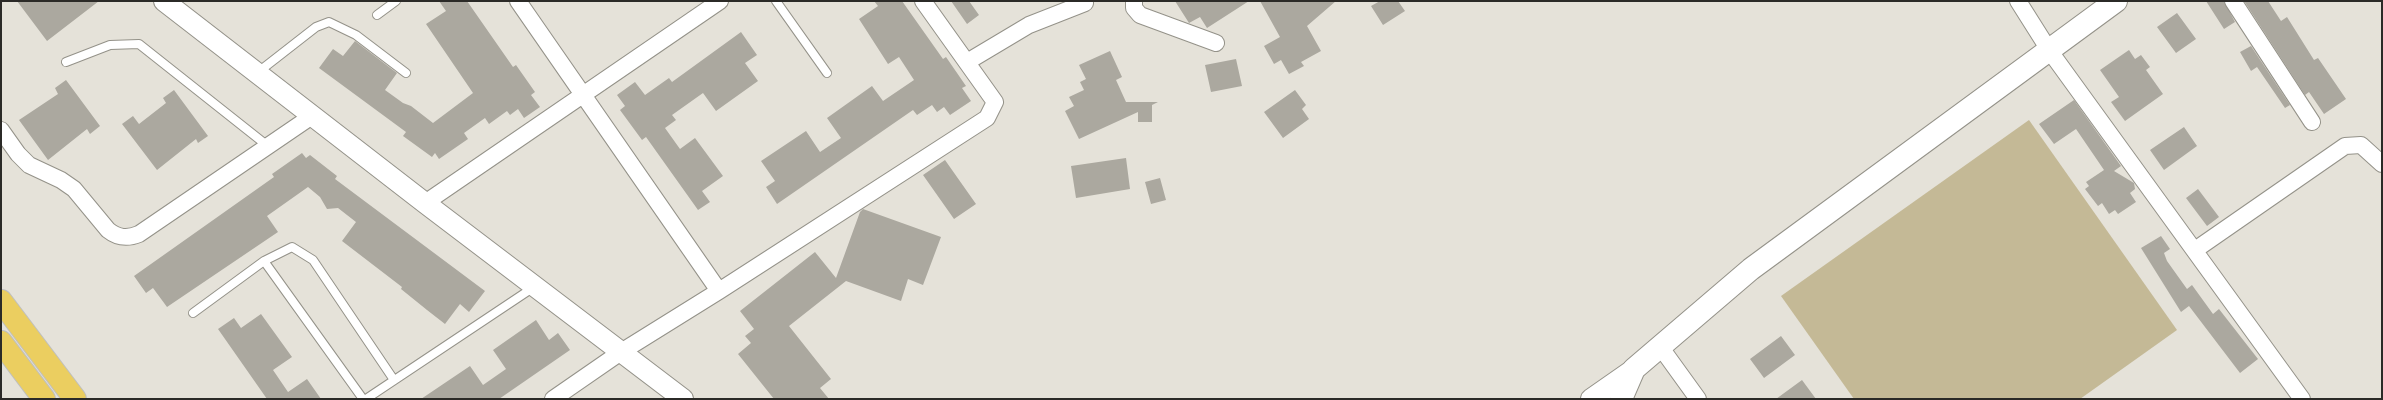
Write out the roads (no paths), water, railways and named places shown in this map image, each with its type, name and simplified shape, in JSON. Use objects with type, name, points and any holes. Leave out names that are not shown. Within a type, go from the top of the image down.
[{"type":"highway","points":[[1,301],[75,399]]},
{"type":"highway","points":[[1,342],[44,399]]},
{"type":"main road","points":[[1621,399],[1634,368],[1659,345],[1751,269],[2116,1]]},
{"type":"street","points":[[164,1],[256,74],[683,399]]},
{"type":"street","points":[[518,1],[719,291]]},
{"type":"street","points":[[425,203],[584,96],[720,1]]},
{"type":"street","points":[[553,399],[620,352],[719,291],[987,118],[995,102],[923,1]]},
{"type":"street","points":[[1134,1],[1134,8],[1140,15],[1216,43]]},
{"type":"street","points":[[2018,1],[2049,50],[2302,399]]},
{"type":"street","points":[[2233,1],[2312,122]]},
{"type":"street","points":[[967,62],[1030,25],[1085,3]]},
{"type":"street","points":[[1,130],[18,154],[29,165],[68,184],[80,194],[108,230],[113,234],[126,238],[140,234],[269,147],[312,116]]},
{"type":"street","points":[[2195,250],[2345,146],[2361,145],[2382,164]]},
{"type":"street","points":[[1659,345],[1698,399]]},
{"type":"street","points":[[1591,399],[1634,368]]},
{"type":"lane","points":[[377,15],[396,1]]},
{"type":"lane","points":[[776,1],[826,73]]},
{"type":"lane","points":[[256,74],[316,27],[329,22],[356,35],[406,73]]},
{"type":"lane","points":[[66,62],[110,45],[140,44],[269,147]]},
{"type":"lane","points":[[193,313],[264,260],[292,246],[312,260],[394,380]]},
{"type":"lane","points":[[264,260],[365,399],[534,287]]}]
